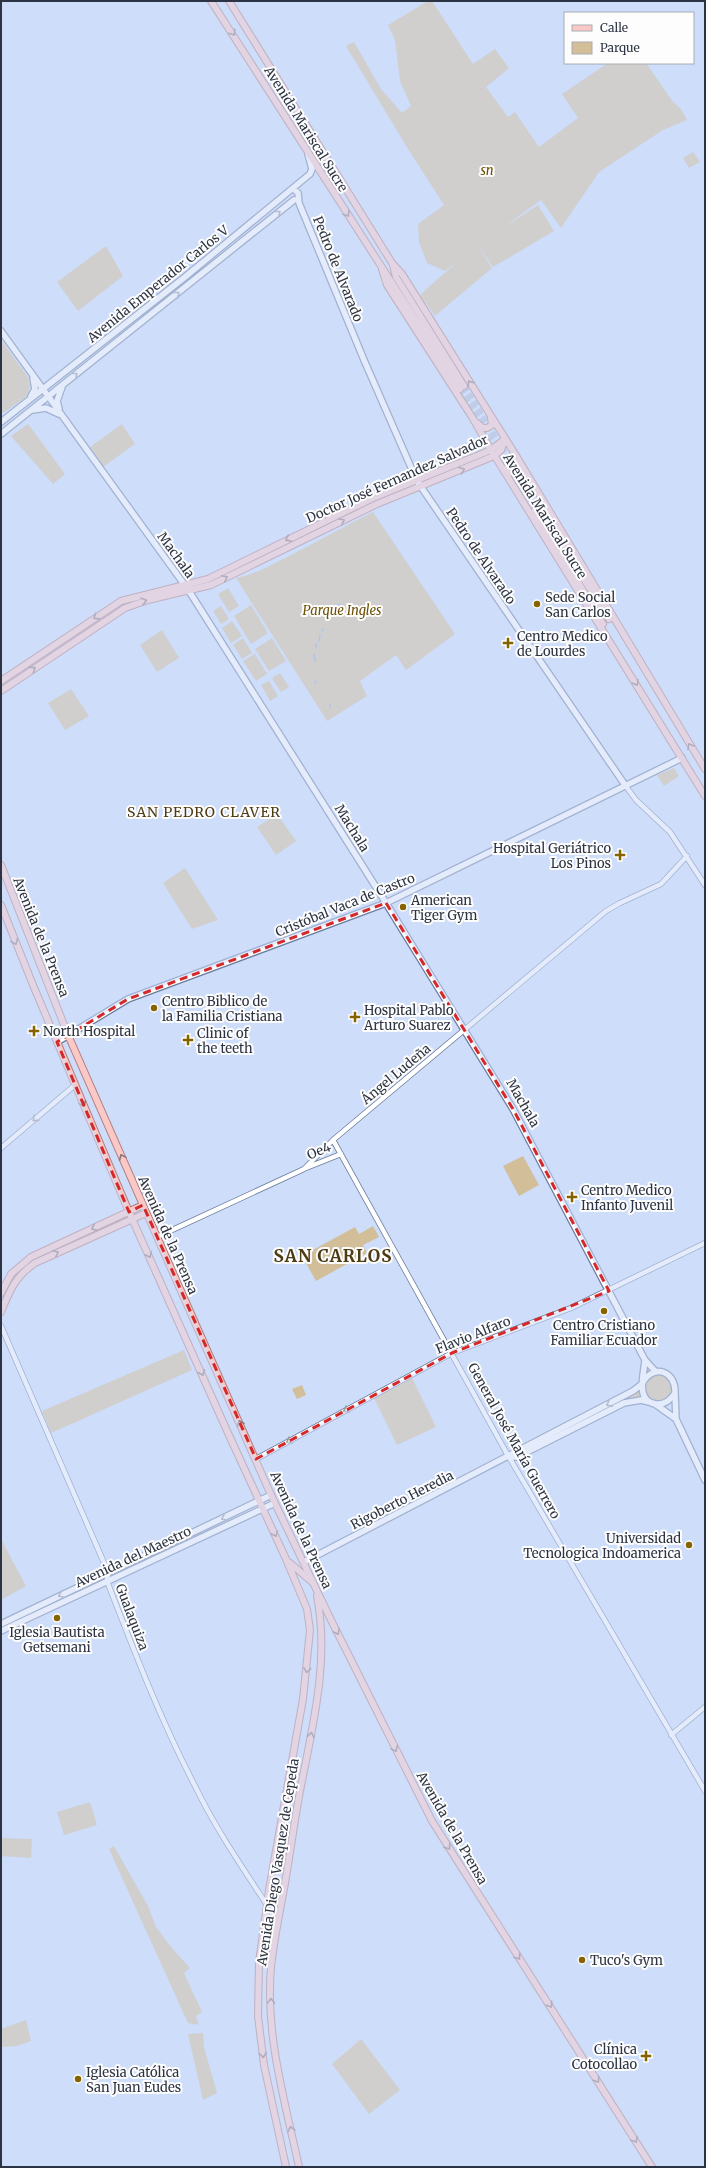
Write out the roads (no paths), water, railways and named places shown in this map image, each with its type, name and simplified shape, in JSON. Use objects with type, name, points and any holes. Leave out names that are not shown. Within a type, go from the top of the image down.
[{"type":"main road","name":"Avenida Mariscal Sucre","points":[[211,1],[382,269],[392,280],[462,387],[396,277],[392,263]]},
{"type":"main road","name":"Avenida Mariscal Sucre","points":[[229,1],[392,263],[402,274],[526,472],[705,769]]},
{"type":"main road","name":"Avenida Emperador Carlos V","points":[[1,422],[172,287],[291,190],[311,172],[308,154]]},
{"type":"main road","name":"Pedro de Alvarado","points":[[291,190],[298,193],[296,202],[418,484],[625,785]]},
{"type":"main road","name":"Avenida Emperador Carlos V","points":[[1,434],[296,202]]},
{"type":"main road","name":"Avenida Mariscal Sucre","points":[[382,269],[387,285],[472,417],[490,450],[508,476],[705,796]]},
{"type":"main road","name":"Machala","points":[[1,331],[189,591],[386,903],[464,1031],[514,1109],[645,1360],[656,1372]]},
{"type":"main road","points":[[28,400],[35,389],[33,376]]},
{"type":"main road","points":[[62,416],[57,401],[63,385]]},
{"type":"main road","points":[[30,411],[46,408],[62,416]]},
{"type":"main road","points":[[472,417],[485,429],[492,425],[491,416]]},
{"type":"main road","name":"Doctor José Fernandez Salvador","points":[[1,691],[125,608],[148,600],[211,585],[490,450],[505,439]]},
{"type":"main road","name":"Doctor José Fernandez Salvador","points":[[1,680],[121,601],[208,579],[373,498],[418,484],[494,456],[501,450],[505,439]]},
{"type":"main road","points":[[508,476],[507,468],[514,463],[519,465],[526,472]]},
{"type":"main road","name":"Avenida Mariscal Sucre","points":[[616,650],[598,611],[537,509],[616,631],[627,641]]},
{"type":"main road","name":"Cristóbal Vaca de Castro","points":[[57,1042],[128,999],[386,903],[682,758]]},
{"type":"main road","name":"Avenida de la Prensa","points":[[1,865],[68,1035],[271,1495],[304,1562],[308,1575],[314,1584],[432,1821],[652,2167]]},
{"type":"main road","name":"Avenida de la Prensa","points":[[1,905],[129,1212],[300,1591]]},
{"type":"main road","points":[[1,1293],[11,1274],[31,1257],[143,1205]]},
{"type":"main road","points":[[1,1312],[14,1282],[22,1272],[40,1260],[146,1213]]},
{"type":"main road","points":[[645,1360],[643,1395],[649,1402]]},
{"type":"main road","points":[[656,1372],[666,1373],[670,1376],[675,1385],[674,1393],[676,1419],[705,1480]]},
{"type":"main road","name":"Rigoberto Heredia","points":[[304,1562],[634,1391],[650,1374],[656,1372]]},
{"type":"main road","points":[[655,1404],[666,1403],[674,1393]]},
{"type":"main road","name":"Rigoberto Heredia","points":[[509,1457],[517,1457],[624,1403],[640,1400],[655,1404]]},
{"type":"main road","points":[[655,1404],[676,1419]]},
{"type":"main road","name":"Avenida del Maestro","points":[[1,1624],[271,1495]]},
{"type":"main road","name":"Avenida del Maestro","points":[[1,1631],[275,1503]]},
{"type":"main road","points":[[286,1559],[308,1575]]},
{"type":"main road","name":"Avenida Diego Vasquez de Cepeda","points":[[299,2167],[276,2059],[271,2017],[271,1968],[298,1801],[320,1686],[322,1655],[321,1625],[314,1584]]},
{"type":"main road","name":"Avenida Diego Vasquez de Cepeda","points":[[286,2167],[264,2065],[258,2016],[259,1962],[267,1905],[308,1667],[310,1630],[307,1609],[300,1591]]},
{"type":"main road","points":[[321,1625],[326,1620],[331,1620]]},
{"type":"street","name":"Pedro de Alvarado","points":[[625,785],[636,800],[670,832],[705,885]]},
{"type":"street","name":"Ángel Ludeña","points":[[157,1237],[304,1169],[333,1140],[606,911],[620,902],[661,884],[687,856]]},
{"type":"street","points":[[1,1148],[75,1085]]},
{"type":"street","name":"General José María Guerrero","points":[[333,1140],[509,1457],[705,1791]]},
{"type":"street","name":"Oe4","points":[[304,1169],[341,1154]]},
{"type":"street","name":"Flavio Alfaro","points":[[256,1459],[452,1353],[571,1308],[705,1243]]},
{"type":"street","name":"Gualaquiza","points":[[1,1326],[108,1572],[107,1581],[138,1662],[168,1732],[218,1828],[267,1905]]},
{"type":"street","points":[[671,1735],[705,1706]]},
{"type":"water","points":[[337,604],[341,604],[345,610],[341,616],[337,616],[333,612],[333,608]]},
{"type":"waterway","points":[[319,641],[320,635]]},
{"type":"waterway","points":[[314,654],[315,661]]},
{"type":"tunnel","points":[[464,386],[539,508]]},
{"type":"tunnel","points":[[460,389],[535,510]]},
{"type":"place","name":"Sede Social San Carlos","points":[[537,604]]},
{"type":"place","name":"Centro Medico de Lourdes","points":[[508,643]]},
{"type":"place","name":"Hospital Geriátrico Los Pinos","points":[[620,855]]},
{"type":"place","name":"American Tiger Gym","points":[[403,907]]},
{"type":"place","name":"Centro Biblico de la Familia Cristiana","points":[[154,1008]]},
{"type":"place","name":"Hospital Pablo Arturo Suarez","points":[[355,1017]]},
{"type":"place","name":"North Hospital","points":[[34,1031]]},
{"type":"place","name":"Clinic of the teeth","points":[[188,1040]]},
{"type":"place","name":"Centro Medico Infanto Juvenil","points":[[572,1197]]},
{"type":"place","name":"Centro Cristiano Familiar Ecuador","points":[[604,1311]]},
{"type":"place","name":"Universidad Tecnologica Indoamerica","points":[[689,1545]]},
{"type":"place","name":"Iglesia Bautista Getsemani","points":[[57,1618]]},
{"type":"place","name":"Tuco's Gym","points":[[582,1960]]},
{"type":"place","name":"Clínica Cotocollao","points":[[646,2056]]},
{"type":"place","name":"Iglesia Católica San Juan Eudes","points":[[78,2079]]},
{"type":"district","name":"SAN PEDRO CLAVER","points":[[204,812]]},
{"type":"district","name":"SAN CARLOS","points":[[333,1256]]},
{"type":"park label","name":"sn","points":[[487,170]]},
{"type":"park label","name":"Parque Ingles","points":[[342,610]]}]
